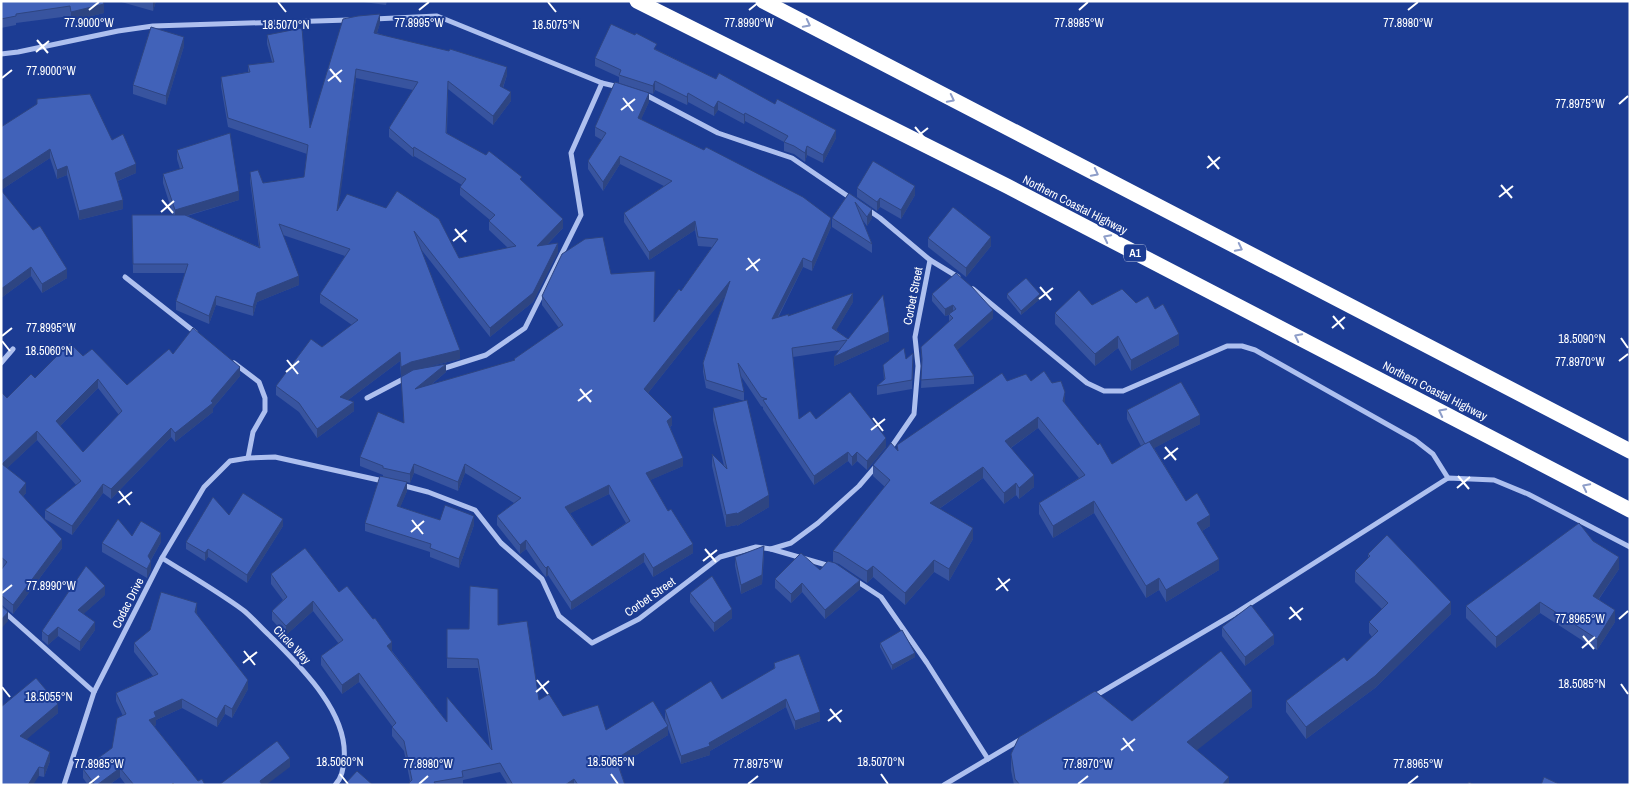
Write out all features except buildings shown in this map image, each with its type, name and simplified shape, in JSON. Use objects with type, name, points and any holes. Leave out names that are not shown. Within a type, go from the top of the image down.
[{"type":"highway","name":"Northern Coastal Highway","points":[[637,1],[1007,186],[1630,510]]},
{"type":"highway","points":[[763,1],[1630,451]]},
{"type":"street","points":[[369,19],[437,16],[602,83],[629,90]]},
{"type":"street","points":[[1,54],[153,26],[359,20]]},
{"type":"street","points":[[432,371],[451,367],[486,355],[525,328],[581,215],[571,153],[602,83]]},
{"type":"street","points":[[637,92],[718,133],[792,158],[856,202]]},
{"type":"street","points":[[864,207],[930,260],[958,277],[1087,383],[1104,391],[1122,391],[1227,346],[1242,346],[1255,350],[1415,440],[1432,454],[1448,478]]},
{"type":"street","name":"Corbet Street","points":[[395,484],[428,492],[476,510],[501,542],[542,579],[560,616],[592,643],[638,619],[720,557],[756,547],[771,549],[791,543],[818,523],[859,486],[896,442],[914,414],[918,366],[916,337],[930,260]]},
{"type":"street","points":[[125,277],[200,336]]},
{"type":"street","points":[[1,363],[13,349]]},
{"type":"street","points":[[230,359],[259,382],[265,398],[265,411],[253,432],[248,458],[275,457],[386,482]]},
{"type":"street","points":[[366,398],[412,375]]},
{"type":"street","name":"Codac Drive","points":[[64,785],[94,692],[162,558],[204,487],[230,461],[248,458]]},
{"type":"street","points":[[1088,700],[1234,614],[1448,478],[1494,480],[1528,494],[1630,547]]},
{"type":"street","points":[[771,549],[837,568]]},
{"type":"street","name":"Circle Way","points":[[162,558],[244,610],[298,664],[314,684],[331,708],[342,733],[345,753],[343,769],[335,785]]},
{"type":"street","points":[[851,578],[881,597],[927,663],[988,759]]},
{"type":"street","points":[[1,609],[94,692]]},
{"type":"street","points":[[944,785],[1028,735]]}]
